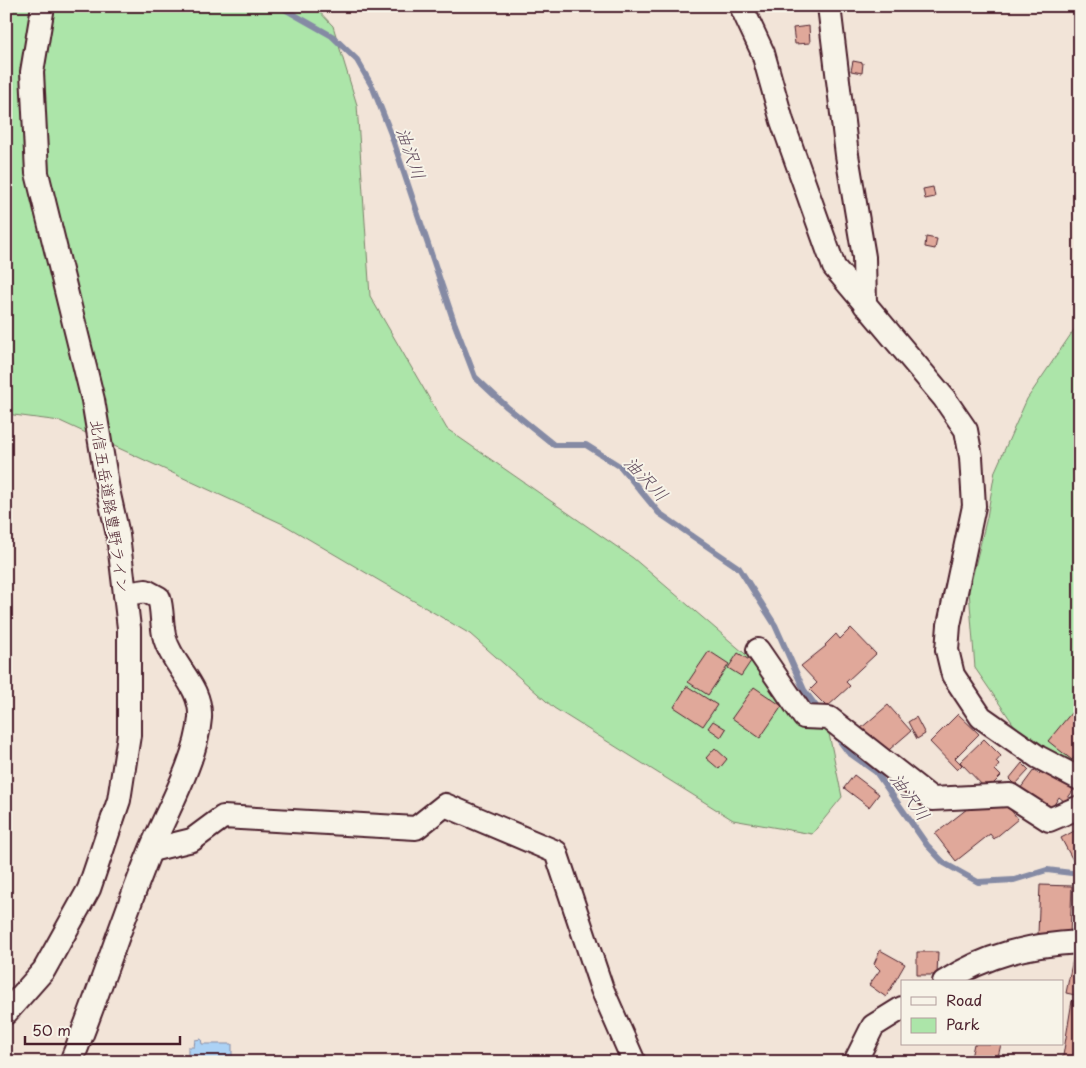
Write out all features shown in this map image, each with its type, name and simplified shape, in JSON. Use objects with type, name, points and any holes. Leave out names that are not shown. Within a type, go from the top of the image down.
[{"type":"street","name":"北信五岳道路豊野ライン","points":[[6,1013],[44,970],[89,889],[118,800],[130,734],[129,628],[118,534],[108,490],[93,400],[37,172],[32,72],[43,6]]},
{"type":"street","points":[[741,6],[763,53],[782,121],[834,267],[944,398],[966,430],[971,457],[974,506],[949,625],[947,650],[953,675],[980,717],[1038,757],[1080,779]]},
{"type":"street","points":[[829,6],[848,155],[864,257],[865,305]]},
{"type":"street","points":[[70,1062],[89,1018],[151,850],[194,746],[200,716],[194,689],[165,638],[160,598],[146,591],[125,594]]},
{"type":"street","points":[[758,650],[804,717],[829,718],[932,799],[1010,795],[1049,820],[1080,807]]},
{"type":"street","points":[[151,850],[192,840],[223,817],[416,828],[445,806],[556,852],[602,989],[634,1062]]},
{"type":"street","points":[[947,980],[972,964],[1039,944],[1080,942]]},
{"type":"street","points":[[855,1062],[873,1026],[901,1009]]},
{"type":"green space","points":[[6,6],[314,6],[333,26],[357,105],[370,296],[447,429],[633,558],[827,724],[842,797],[812,834],[733,820],[554,708],[470,634],[283,524],[60,421],[6,414]]},
{"type":"green space","points":[[1080,321],[1080,769],[1046,753],[1014,725],[975,668],[969,591],[987,517],[995,471],[1027,399]]},
{"type":"water","points":[[201,1039],[202,1044],[232,1044],[232,1062],[188,1062],[188,1047],[194,1047],[195,1040]]},
{"type":"building","points":[[809,26],[810,43],[795,44],[793,28]]},
{"type":"building","points":[[853,61],[863,63],[862,73],[851,71]]},
{"type":"building","points":[[933,187],[935,197],[925,199],[923,189]]},
{"type":"building","points":[[926,237],[937,239],[935,249],[925,247]]},
{"type":"building","points":[[851,628],[876,654],[846,682],[850,686],[827,707],[810,690],[817,683],[801,666],[826,646],[836,634],[840,639]]},
{"type":"building","points":[[709,651],[729,664],[708,695],[688,682]]},
{"type":"building","points":[[738,653],[751,661],[741,676],[728,668]]},
{"type":"building","points":[[687,686],[717,705],[703,726],[674,707]]},
{"type":"building","points":[[754,687],[782,706],[760,738],[732,718]]},
{"type":"building","points":[[888,705],[911,731],[883,755],[860,729]]},
{"type":"building","points":[[1072,712],[1080,718],[1080,750],[1072,760],[1048,741]]},
{"type":"building","points":[[958,714],[979,734],[955,758],[962,765],[957,770],[930,742]]},
{"type":"building","points":[[916,717],[925,734],[917,739],[908,722]]},
{"type":"building","points":[[713,721],[726,729],[721,737],[708,728]]},
{"type":"building","points":[[984,739],[1001,756],[996,762],[999,765],[995,770],[1001,776],[987,790],[960,762]]},
{"type":"building","points":[[715,748],[727,759],[719,769],[706,758]]},
{"type":"building","points":[[1022,763],[1029,770],[1015,785],[1009,779]]},
{"type":"building","points":[[1044,767],[1075,788],[1065,802],[1059,797],[1050,811],[1020,789],[1034,770],[1039,774]]},
{"type":"building","points":[[854,775],[879,794],[869,807],[844,788]]},
{"type":"building","points":[[1006,804],[1018,819],[994,839],[990,834],[956,861],[935,834],[972,805]]},
{"type":"building","points":[[1080,828],[1080,862],[1075,864],[1061,838]]},
{"type":"building","points":[[1040,885],[1072,886],[1070,935],[1038,934]]},
{"type":"building","points":[[1075,949],[1080,950],[1080,996],[1066,993]]},
{"type":"building","points":[[880,950],[905,964],[886,997],[869,985],[880,970],[874,964]]},
{"type":"building","points":[[917,952],[938,952],[937,975],[917,975]]},
{"type":"building","points":[[1072,1001],[1080,1002],[1080,1062],[1062,1062]]},
{"type":"building","points":[[974,1046],[1001,1046],[998,1057],[989,1055],[988,1062],[970,1062]]},
{"type":"waterway","name":"油沢川","points":[[279,6],[332,36],[357,60],[373,88],[391,134],[454,322],[475,377],[507,407],[554,445],[586,445],[621,467],[659,513],[739,568],[775,625],[804,690],[821,713]]},
{"type":"waterway","name":"油沢川","points":[[836,736],[848,752],[876,772],[927,845],[944,863],[978,882],[1014,880],[1047,870],[1080,874]]}]
